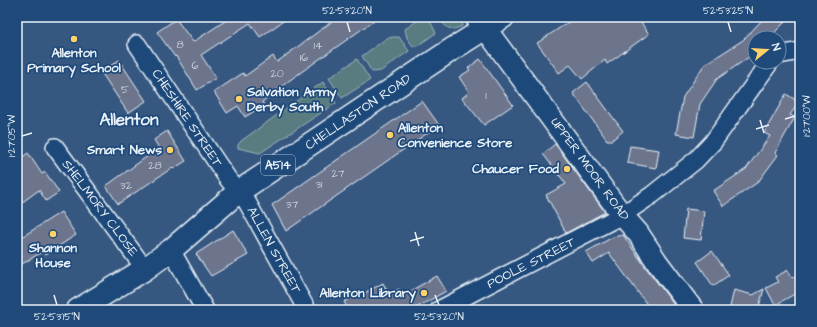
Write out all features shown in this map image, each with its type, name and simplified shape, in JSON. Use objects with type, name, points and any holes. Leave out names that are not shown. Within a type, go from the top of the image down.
[{"type":"main road","name":"CHELLASTON ROAD","points":[[78,310],[145,269],[171,250],[238,192],[454,48],[487,21]]},
{"type":"street","name":"UPPER MOOR ROAD","points":[[487,21],[622,215],[638,233],[657,262],[693,310]]},
{"type":"street","name":"CHESHIRE STREET","points":[[137,44],[238,192]]},
{"type":"street","points":[[787,53],[800,51]]},
{"type":"street","name":"POOLE STREET","points":[[439,310],[622,215],[657,190],[705,151],[726,126],[764,70]]},
{"type":"street","name":"SHELMORY CLOSE","points":[[55,147],[145,269]]},
{"type":"street","name":"ALLEN STREET","points":[[238,192],[247,202],[308,310]]},
{"type":"street","points":[[171,250],[205,310]]},
{"type":"green space","points":[[440,17],[464,18],[462,26],[451,29],[444,24]]},
{"type":"green space","points":[[425,18],[430,21],[436,33],[417,46],[413,46],[407,38],[405,29],[417,21]]},
{"type":"green space","points":[[399,37],[409,51],[381,71],[372,72],[362,56],[387,38]]},
{"type":"green space","points":[[357,59],[370,80],[342,98],[329,78]]},
{"type":"green space","points":[[323,82],[336,103],[260,153],[238,148],[241,141]]},
{"type":"building","points":[[231,17],[289,17],[260,37],[250,23],[201,55],[216,78],[197,90],[176,56],[175,57],[157,32],[176,19],[193,42]]},
{"type":"building","points":[[338,17],[379,17],[290,80],[262,102],[264,105],[245,117],[238,106],[227,113],[214,92],[243,73],[245,76],[273,56],[277,62]]},
{"type":"building","points":[[576,17],[637,17],[649,34],[607,64],[605,60],[582,79],[570,65],[559,73],[537,43]]},
{"type":"building","points":[[765,17],[790,17],[777,30],[753,30]]},
{"type":"building","points":[[747,36],[747,58],[717,79],[700,104],[694,137],[676,134],[683,97],[704,65],[743,40]]},
{"type":"building","points":[[480,59],[513,105],[484,125],[462,98],[469,92],[459,77],[470,70],[468,68]]},
{"type":"building","points":[[119,60],[146,101],[128,113],[101,72]]},
{"type":"building","points":[[587,82],[623,131],[612,140],[607,140],[573,93]]},
{"type":"building","points":[[786,94],[799,102],[790,115],[795,117],[775,153],[778,155],[758,182],[723,206],[713,191],[746,169],[770,136],[764,133]]},
{"type":"building","points":[[422,101],[439,125],[286,231],[272,205]]},
{"type":"building","points":[[167,131],[186,161],[173,169],[172,168],[118,204],[106,186],[159,148],[154,140]]},
{"type":"building","points":[[555,144],[605,212],[566,233],[546,195],[566,184],[543,154]]},
{"type":"building","points":[[630,146],[659,150],[656,168],[627,163]]},
{"type":"building","points":[[28,153],[42,174],[45,172],[59,192],[46,201],[39,190],[17,206],[17,161]]},
{"type":"building","points":[[686,209],[704,211],[701,240],[683,238]]},
{"type":"building","name":"Shannon House","points":[[61,212],[76,235],[45,255],[42,252],[17,267],[17,240]]},
{"type":"building","points":[[233,230],[248,255],[211,276],[196,254]]},
{"type":"building","points":[[623,235],[678,310],[651,310],[609,253],[593,263],[586,252],[613,237]]},
{"type":"building","points":[[712,251],[729,275],[713,286],[697,262]]},
{"type":"building","points":[[788,270],[792,278],[800,273],[800,291],[775,305],[766,288],[778,282],[775,277]]},
{"type":"building","name":"Allenton Library","points":[[437,276],[446,291],[412,310],[349,310],[344,302],[383,283],[389,294],[399,289],[403,295]]},
{"type":"building","points":[[764,289],[758,310],[742,310],[730,307],[734,290],[753,295]]},
{"type":"place","name":"Allenton Primary School","points":[[74,39]]},
{"type":"place","name":"Salvation Army Derby South","points":[[239,99]]},
{"type":"place","name":"Allenton Convenience Store","points":[[390,135]]},
{"type":"place","name":"Smart News","points":[[170,150]]},
{"type":"place","name":"Chaucer Food","points":[[567,169]]},
{"type":"place","name":"Shannon House","points":[[53,234]]},
{"type":"place","name":"Allenton Library","points":[[424,293]]},
{"type":"district","name":"Allenton","points":[[129,120]]}]
